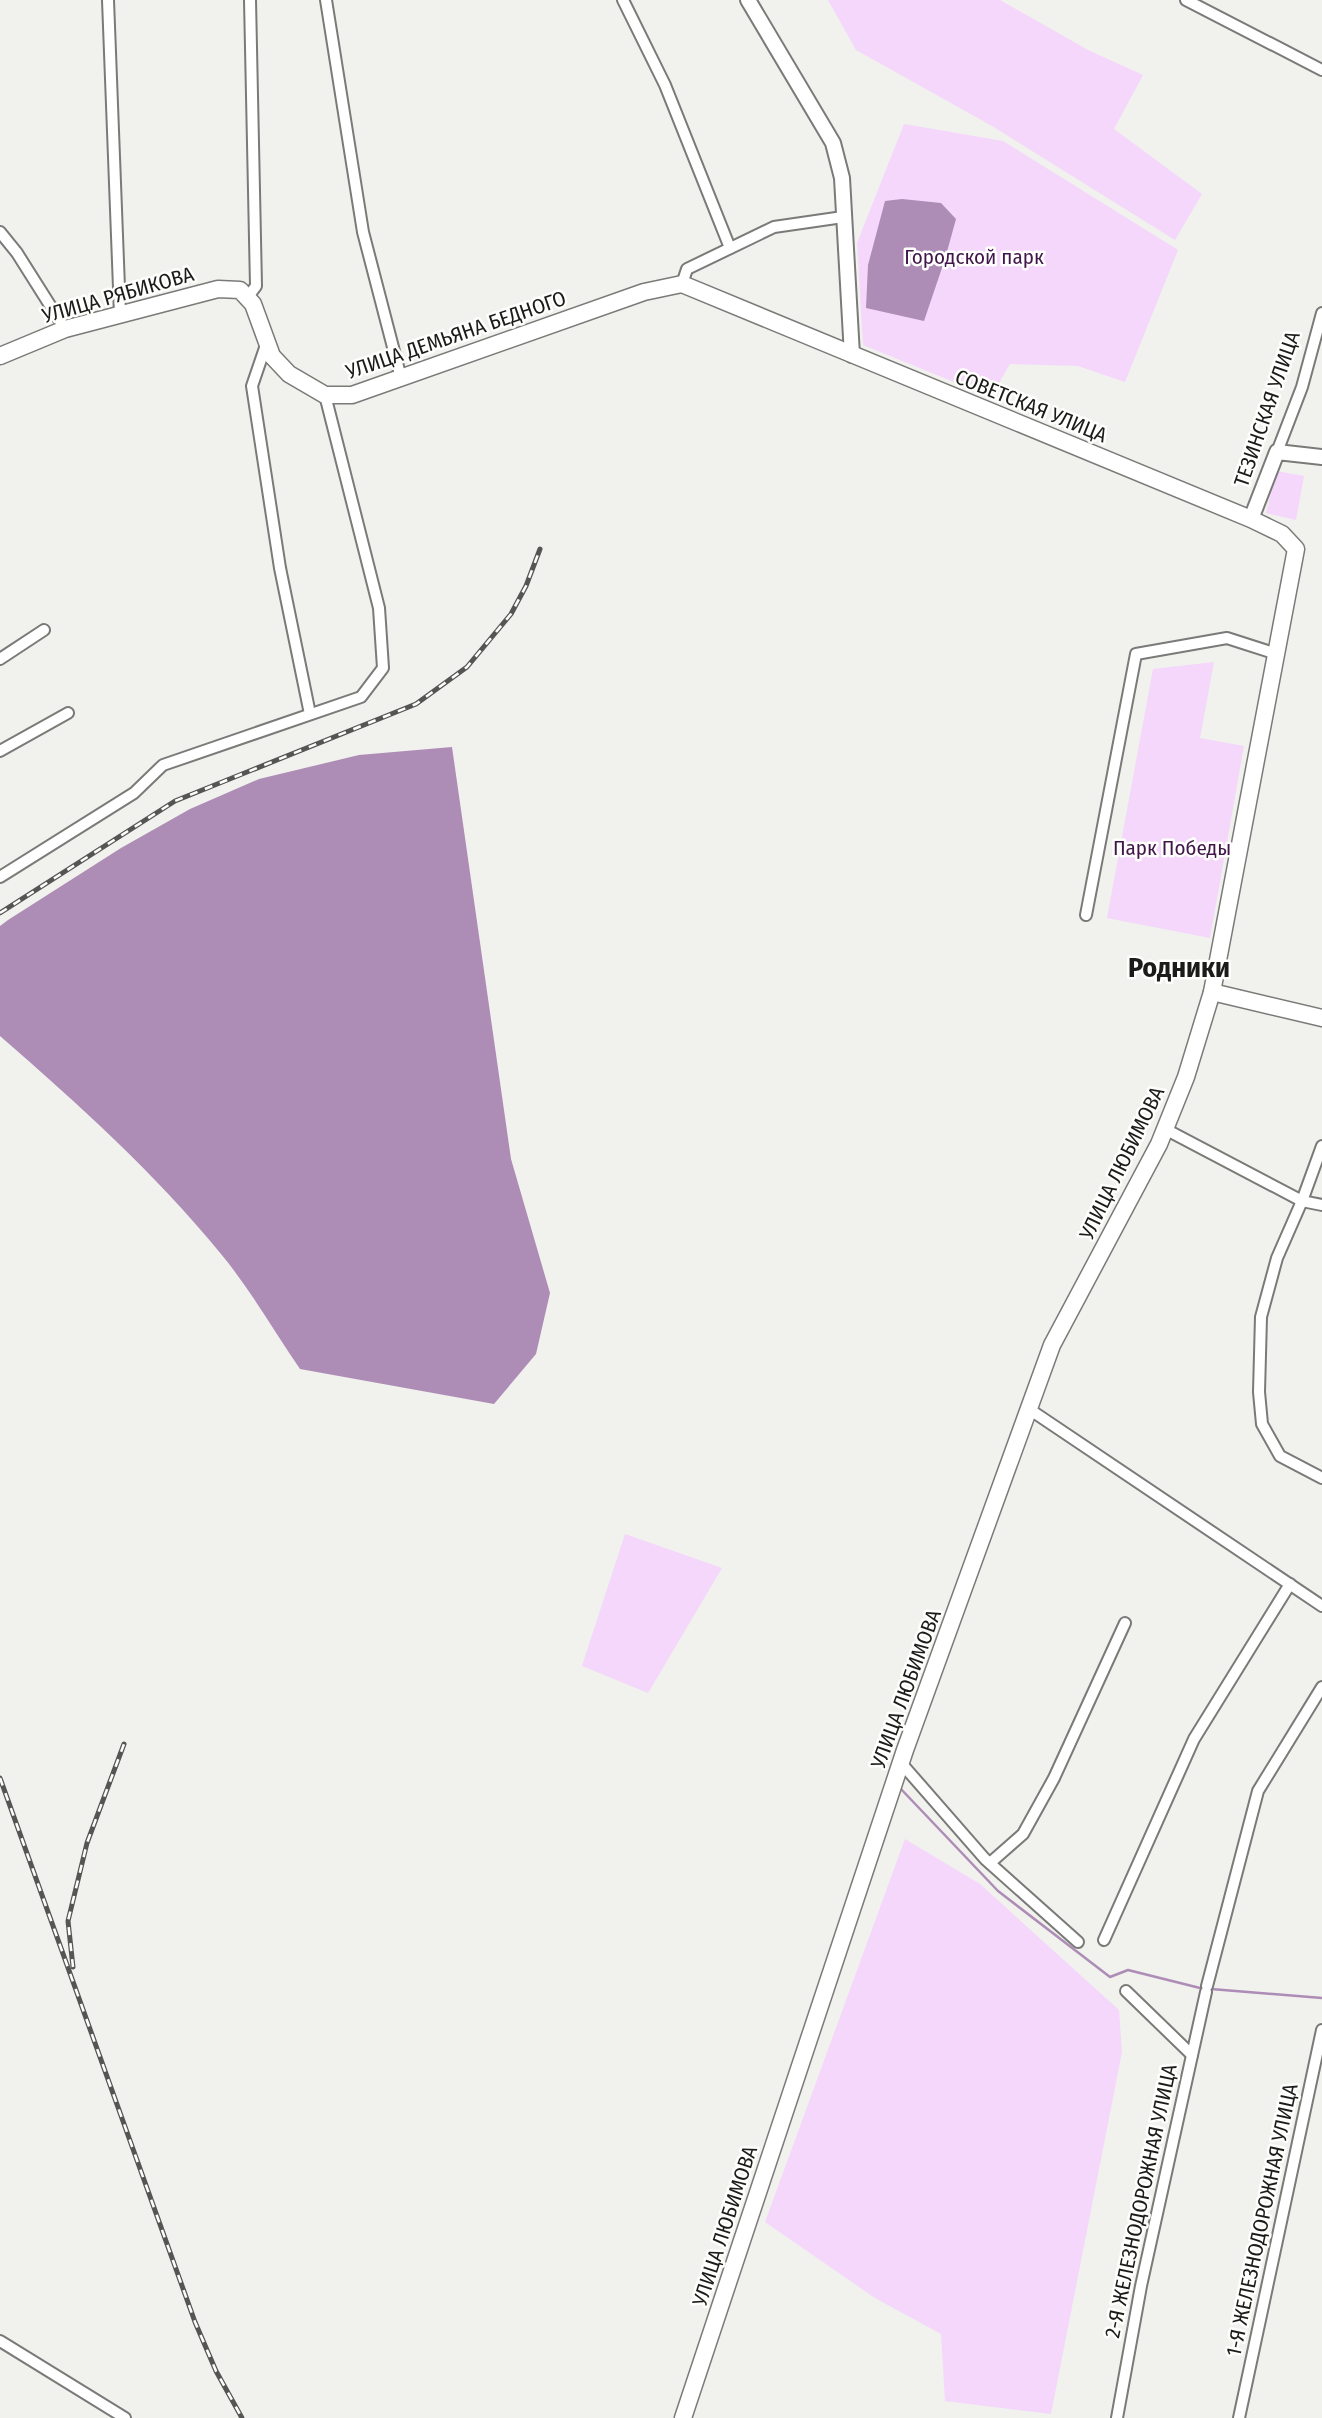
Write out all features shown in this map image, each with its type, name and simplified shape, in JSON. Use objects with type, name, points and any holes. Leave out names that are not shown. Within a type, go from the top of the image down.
[{"type":"main road","name":"УЛИЦА ДЕМЬЯНА БЕДНОГО","points":[[247,298],[253,304],[272,356],[289,374],[325,395],[352,395],[644,292],[681,284]]},
{"type":"main road","name":"СОВЕТСКАЯ УЛИЦА","points":[[681,284],[1251,519],[1282,534],[1296,549],[1212,992]]},
{"type":"main road","name":"УЛИЦА РЯБИКОВА","points":[[0,356],[65,329],[218,289],[240,290],[247,298]]},
{"type":"main road","points":[[1212,992],[1322,1018]]},
{"type":"main road","name":"УЛИЦА ЛЮБИМОВА","points":[[683,2418],[897,1776],[1052,1345],[1165,1129],[1186,1077],[1212,992]]},
{"type":"street","points":[[108,0],[120,314]]},
{"type":"street","points":[[247,298],[256,286],[250,0]]},
{"type":"street","points":[[326,0],[363,232],[401,378]]},
{"type":"street","points":[[623,0],[665,85],[730,248]]},
{"type":"street","points":[[748,0],[833,143],[842,178],[852,355]]},
{"type":"street","points":[[1186,0],[1322,70]]},
{"type":"street","points":[[681,284],[687,269],[774,227],[843,217]]},
{"type":"street","points":[[0,232],[17,253],[65,329]]},
{"type":"street","name":"ТЕЗИНСКАЯ УЛИЦА","points":[[1251,519],[1301,387],[1322,313]]},
{"type":"street","points":[[267,341],[252,386],[280,568],[310,714]]},
{"type":"street","points":[[0,877],[134,793],[163,765],[361,697],[383,668],[379,608],[325,395]]},
{"type":"street","points":[[1277,452],[1322,457]]},
{"type":"street","points":[[0,659],[44,630]]},
{"type":"street","points":[[1086,915],[1136,654],[1227,638],[1277,653]]},
{"type":"street","points":[[0,751],[68,713]]},
{"type":"street","points":[[1165,1129],[1302,1201],[1322,1205]]},
{"type":"street","points":[[1322,1146],[1277,1258],[1261,1317],[1259,1392],[1262,1424],[1280,1457],[1322,1478]]},
{"type":"street","points":[[1029,1409],[1322,1606]]},
{"type":"street","points":[[1104,1940],[1194,1739],[1290,1584]]},
{"type":"street","points":[[990,1863],[1023,1834],[1054,1778],[1125,1623]]},
{"type":"street","name":"2-Я ЖЕЛЕЗНОДОРОЖНАЯ УЛИЦА","points":[[1117,2418],[1140,2286],[1207,1989],[1258,1791],[1322,1687]]},
{"type":"street","points":[[897,1776],[1078,1942]]},
{"type":"street","points":[[1126,1992],[1192,2055]]},
{"type":"street","name":"1-Я ЖЕЛЕЗНОДОРОЖНАЯ УЛИЦА","points":[[1239,2418],[1322,2031]]},
{"type":"street","points":[[0,2342],[125,2418]]},
{"type":"green space","points":[[828,0],[1000,0],[1088,50],[1143,75],[1114,129],[1202,194],[1175,240],[992,126],[856,50]]},
{"type":"green space","name":"Городской парк","points":[[904,124],[1003,141],[1178,250],[1125,382],[1078,366],[1010,364],[991,397],[863,345],[857,243]]},
{"type":"green space","points":[[1276,471],[1304,476],[1296,520],[1266,513]]},
{"type":"green space","name":"Парк Победы","points":[[1214,662],[1200,738],[1244,746],[1210,938],[1107,918],[1153,669]]},
{"type":"green space","points":[[625,1534],[722,1568],[648,1693],[582,1666]]},
{"type":"green space","points":[[905,1839],[980,1884],[1119,2010],[1122,2052],[1051,2414],[945,2401],[941,2334],[875,2298],[765,2222]]},
{"type":"shaded area","points":[[902,199],[941,203],[956,219],[924,321],[866,308],[868,265],[885,201]]},
{"type":"shaded area","points":[[452,747],[511,1159],[550,1293],[536,1354],[494,1404],[300,1369],[242,1281],[196,1224],[115,1140],[0,1036],[0,926],[8,920],[121,848],[190,809],[259,779],[359,755]]},
{"type":"waterway","points":[[900,1788],[998,1891],[1110,1977],[1128,1970],[1204,1989]]},
{"type":"waterway","points":[[1211,1989],[1322,1998]]},
{"type":"railway","points":[[0,913],[175,801],[416,704],[467,667],[511,614],[526,586],[540,549]]},
{"type":"railway","points":[[73,1967],[68,1921],[87,1843],[124,1744]]},
{"type":"railway","points":[[0,1778],[195,2322],[216,2371],[242,2418]]},
{"type":"district","name":"Родники","points":[[1179,967]]}]
